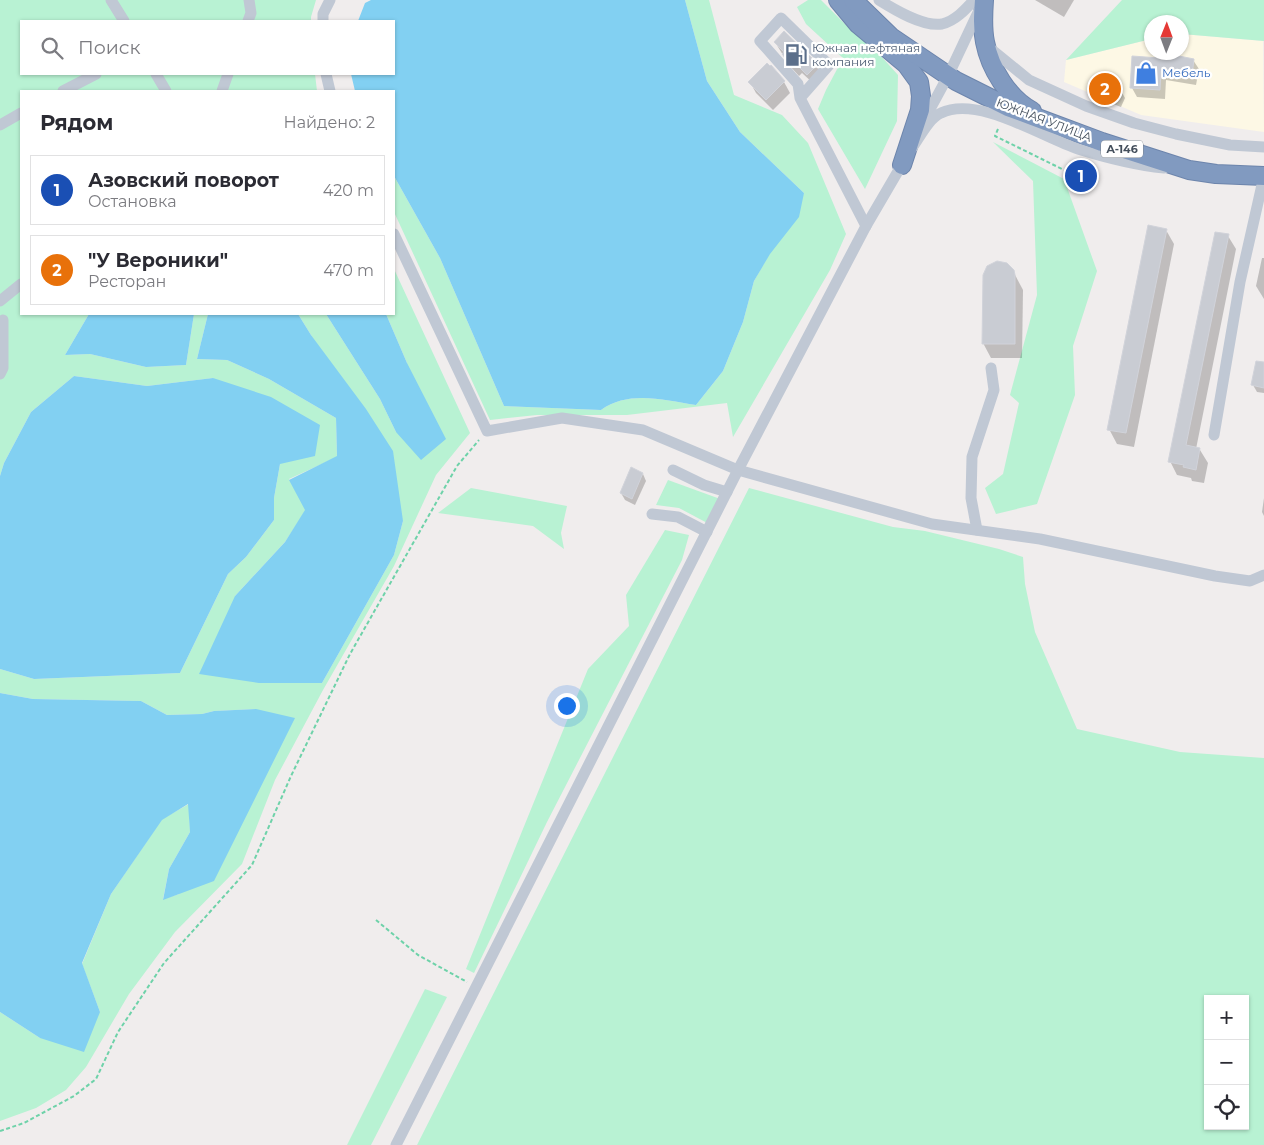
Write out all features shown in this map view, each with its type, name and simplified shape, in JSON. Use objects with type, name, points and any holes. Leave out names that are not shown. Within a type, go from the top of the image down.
[{"type":"highway","points":[[838,0],[858,24],[906,64],[919,82],[920,110],[906,158]]},
{"type":"highway","name":"ЮЖНАЯ УЛИЦА","points":[[852,0],[891,37],[948,76],[1000,104],[1102,142],[1189,170],[1216,174],[1264,176]]},
{"type":"highway","points":[[984,0],[983,24],[985,44],[996,72],[1010,92],[1025,107],[1056,125]]},
{"type":"street","points":[[111,0],[123,20]]},
{"type":"street","points":[[248,20],[251,14],[250,0]]},
{"type":"street","points":[[323,20],[323,14],[330,0]]},
{"type":"street","points":[[879,0],[907,16],[930,23],[943,24],[962,14],[974,0]]},
{"type":"street","points":[[396,1145],[738,470],[866,226],[906,158],[984,0]]},
{"type":"street","points":[[800,98],[830,65],[781,18],[760,42],[798,84],[800,98],[866,226]]},
{"type":"street","points":[[985,44],[1029,80],[1086,106],[1134,124],[1230,146],[1264,147]]},
{"type":"street","points":[[65,90],[94,75]]},
{"type":"street","points":[[157,75],[165,90]]},
{"type":"street","points":[[222,90],[228,75]]},
{"type":"street","points":[[326,75],[330,90]]},
{"type":"street","points":[[906,158],[938,114],[947,110],[969,108],[987,112],[1076,148],[1136,165],[1189,170]]},
{"type":"street","points":[[0,125],[20,115]]},
{"type":"street","points":[[1214,435],[1240,282],[1258,228],[1264,176]]},
{"type":"street","points":[[395,236],[488,431],[562,418],[643,430],[738,470],[932,524],[1040,539],[1215,576],[1250,581],[1264,575]]},
{"type":"street","points":[[0,301],[20,285]]},
{"type":"street","points":[[0,374],[3,368],[1,318]]},
{"type":"street","points":[[977,530],[971,498],[972,457],[994,390],[991,368]]},
{"type":"street","points":[[673,470],[704,485],[727,492]]},
{"type":"street","points":[[652,514],[678,517],[707,532]]},
{"type":"path","points":[[0,1130],[24,1123],[74,1096],[96,1080],[118,1032],[164,963],[252,865],[291,776],[350,654],[457,466],[488,431]]},
{"type":"path","points":[[376,920],[418,955],[477,988]]},
{"type":"shaded area","points":[[1189,35],[1263,41],[1264,132],[1141,115],[1064,82],[1066,60],[1144,41],[1144,60],[1189,60]]},
{"type":"green space","points":[[0,0],[316,0],[311,20],[20,20],[20,75],[315,75],[317,90],[20,90],[20,315],[88,315],[65,355],[90,354],[146,367],[186,365],[194,315],[208,315],[197,359],[227,360],[269,379],[336,418],[337,457],[289,479],[306,510],[285,542],[235,596],[322,683],[394,555],[403,521],[311,335],[299,315],[327,315],[380,399],[396,432],[407,363],[386,315],[395,315],[395,271],[470,433],[436,475],[394,566],[323,690],[275,780],[242,864],[175,932],[129,994],[86,1067],[66,1090],[36,1108],[0,1121],[0,1012],[40,1038],[100,1012],[82,964],[111,894],[162,819],[189,804],[190,832],[169,869],[163,899],[179,894],[256,709],[167,715],[141,701],[33,699],[0,693],[0,669],[34,679],[180,673],[228,574],[246,557],[274,520],[274,498],[280,464],[213,378],[147,386],[74,376],[31,412],[4,463],[0,476]]},
{"type":"green space","points":[[685,0],[709,0],[734,95],[782,115],[808,143],[846,234],[830,270],[733,437],[727,403],[627,415],[537,415],[490,420],[395,214],[395,178],[440,258],[504,406],[601,410],[623,400],[635,398],[659,399],[696,405],[723,371],[743,322],[754,281],[804,193],[740,132],[707,81]]},
{"type":"green space","points":[[808,0],[821,0],[852,31],[870,44],[898,75],[897,121],[865,189],[818,109],[843,58],[806,24],[797,7]]},
{"type":"green space","points":[[1122,0],[1264,0],[1264,41],[1189,35],[1189,15],[1144,15],[1144,41],[1066,60]]},
{"type":"green space","points":[[993,142],[1064,179],[1097,271],[1073,346],[1075,395],[1037,504],[996,514],[985,488],[1003,474],[1019,403],[1010,395],[1037,295],[1033,181]]},
{"type":"green space","points":[[668,480],[723,500],[711,525],[679,508],[656,505]]},
{"type":"green space","points":[[471,488],[567,506],[561,533],[564,549],[533,526],[438,513]]},
{"type":"green space","points":[[749,488],[893,527],[925,531],[999,549],[1023,557],[1025,584],[1035,632],[1077,729],[1180,752],[1264,758],[1264,1145],[417,1145]]},
{"type":"green space","points":[[665,530],[689,535],[682,560],[547,822],[474,973],[466,969],[588,669],[629,626],[626,595]]},
{"type":"green space","points":[[425,989],[447,997],[371,1145],[347,1145]]},
{"type":"water","points":[[371,0],[685,0],[707,81],[740,132],[804,193],[799,217],[770,254],[754,281],[743,322],[723,371],[696,405],[659,399],[635,398],[623,400],[601,410],[504,406],[440,258],[395,178],[395,90],[355,90],[351,75],[395,75],[395,20],[358,20],[365,3]]},
{"type":"water","points":[[88,315],[194,315],[186,365],[146,367],[90,354],[65,355]]},
{"type":"water","points":[[208,315],[299,315],[311,335],[366,409],[393,451],[403,521],[394,555],[322,683],[259,683],[199,674],[235,596],[285,542],[305,510],[289,480],[337,456],[336,418],[269,379],[227,360],[197,359]]},
{"type":"water","points":[[327,315],[386,315],[407,363],[446,439],[421,460],[396,432],[380,399]]},
{"type":"water","points":[[74,376],[147,386],[213,378],[271,397],[320,425],[315,456],[280,464],[274,498],[274,520],[246,557],[228,574],[180,673],[34,679],[0,669],[0,476],[4,463],[31,412]]},
{"type":"water","points":[[0,693],[33,699],[141,701],[167,715],[256,709],[295,718],[214,881],[163,900],[169,869],[190,832],[188,804],[162,820],[111,894],[82,963],[100,1012],[84,1052],[40,1038],[0,1012]]},
{"type":"building","points":[[784,31],[818,64],[807,75],[795,63],[792,66],[782,54],[784,52],[774,42]]},
{"type":"building","name":"Мебель","points":[[1132,56],[1144,57],[1144,60],[1194,59],[1192,76],[1161,71],[1160,90],[1130,88]]},
{"type":"building","points":[[767,63],[785,81],[766,100],[748,82]]},
{"type":"building","points":[[1093,78],[1122,90],[1118,101],[1088,89]]},
{"type":"building","points":[[1148,225],[1167,229],[1126,433],[1107,430]]},
{"type":"building","points":[[1215,232],[1229,234],[1186,445],[1200,448],[1196,470],[1183,467],[1184,465],[1168,462]]},
{"type":"building","points":[[997,261],[1007,263],[1014,270],[1015,344],[982,344],[983,275],[987,266]]},
{"type":"building","points":[[1256,361],[1264,362],[1264,388],[1251,385]]},
{"type":"building","points":[[631,467],[643,473],[632,499],[620,493]]},
{"type":"place","name":"Южная нефтяная компания","points":[[796,55]]},
{"type":"place","name":"Мебель","points":[[1146,73]]},
{"type":"place","name":"\"У Вероники\"","points":[[1105,89]]},
{"type":"place","name":"Азовский поворот","points":[[1081,176]]}]
